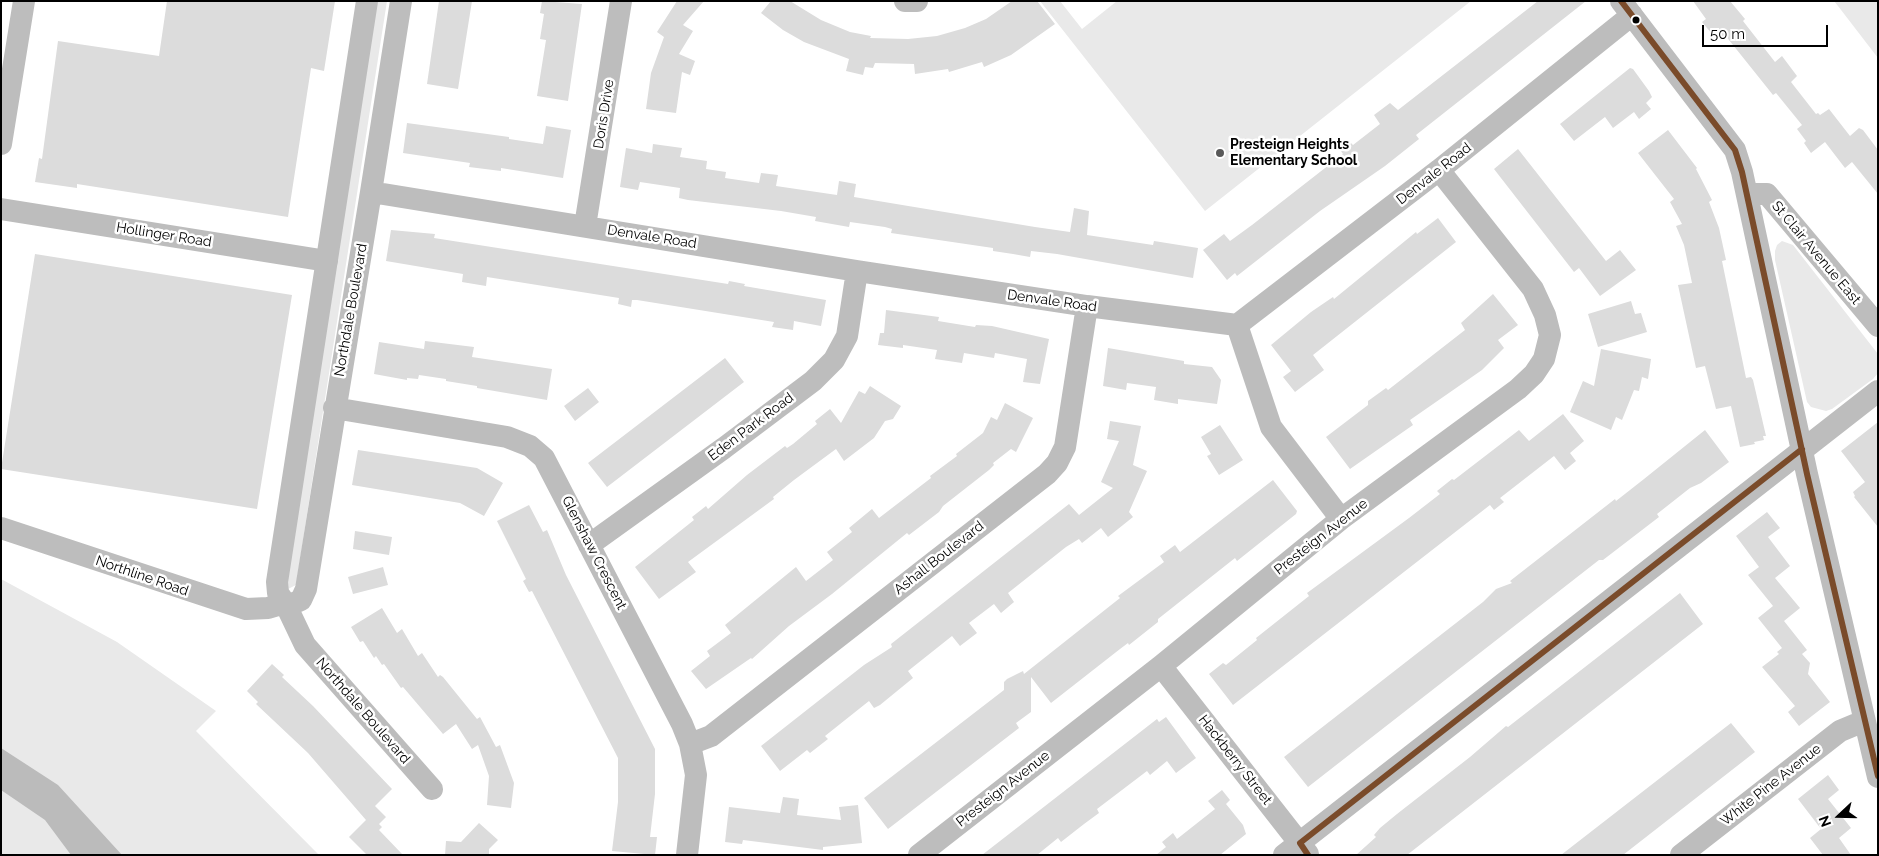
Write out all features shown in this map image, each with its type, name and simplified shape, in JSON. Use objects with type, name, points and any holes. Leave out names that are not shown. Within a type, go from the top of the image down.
[{"type":"street","points":[[1,144],[24,1]]},
{"type":"street","name":"Northdale Boulevard","points":[[367,1],[277,582],[278,593],[306,645],[432,789]]},
{"type":"street","name":"Northdale Boulevard","points":[[285,603],[292,604],[302,600],[306,589],[334,408],[372,192],[400,1]]},
{"type":"street","name":"Doris Drive","points":[[585,226],[621,1]]},
{"type":"street","points":[[905,1],[917,1]]},
{"type":"street","points":[[1627,8],[1730,141],[1742,172],[1802,449],[1878,777]]},
{"type":"street","name":"Denvale Road","points":[[372,192],[857,271],[1087,306],[1237,325],[1439,170],[1627,8]]},
{"type":"street","name":"Presteign Avenue","points":[[919,855],[1161,666],[1341,519],[1518,389],[1534,374],[1544,359],[1550,335],[1545,315],[1534,289],[1439,170]]},
{"type":"street","name":"St Clair Avenue East","points":[[1747,194],[1767,194],[1878,326]]},
{"type":"street","name":"Hollinger Road","points":[[1,209],[327,261]]},
{"type":"street","name":"Eden Park Road","points":[[590,545],[813,381],[834,360],[847,336],[857,271]]},
{"type":"street","name":"Ashall Boulevard","points":[[690,744],[711,736],[1047,474],[1057,463],[1065,447],[1087,306]]},
{"type":"street","points":[[1237,325],[1272,427],[1341,519]]},
{"type":"street","points":[[1298,851],[1802,449],[1878,391]]},
{"type":"street","name":"Glenshaw Crescent","points":[[334,408],[507,437],[530,446],[550,468],[682,724],[690,744],[696,775],[687,855]]},
{"type":"street","name":"Northline Road","points":[[1,528],[246,609],[268,608],[285,603]]},
{"type":"street","name":"Hackberry Street","points":[[1161,666],[1298,851]]},
{"type":"street","name":"White Pine Avenue","points":[[1681,855],[1840,731],[1864,721]]},
{"type":"shaded area","points":[[377,1],[387,1],[296,585],[288,589],[286,587]]},
{"type":"shaded area","name":"Presteign Heights Elementary School","points":[[1040,1],[1060,1],[1082,29],[1117,1],[1471,1],[1205,211]]},
{"type":"shaded area","points":[[1834,1],[1878,1],[1878,58],[1838,6]]},
{"type":"shaded area","points":[[1782,241],[1793,245],[1878,354],[1878,373],[1873,379],[1832,409],[1826,411],[1811,407],[1807,402],[1775,260],[1777,245]]},
{"type":"shaded area","points":[[1,579],[117,642],[216,711],[196,731],[319,855],[1,855]]},
{"type":"shaded area","points":[[1,748],[58,785],[122,855],[71,855],[45,820],[1,790]]},
{"type":"building","points":[[167,1],[335,1],[324,71],[311,68],[288,217],[77,184],[77,188],[35,182],[39,158],[42,159],[58,41],[159,56]]},
{"type":"building","points":[[439,1],[472,1],[458,89],[427,84]]},
{"type":"building","points":[[542,1],[582,4],[568,101],[537,96],[546,40],[540,39],[544,14],[540,13]]},
{"type":"building","points":[[677,1],[704,1],[683,25],[693,31],[679,54],[695,61],[690,75],[682,72],[676,113],[646,109],[651,73],[664,37],[657,32]]},
{"type":"building","points":[[771,1],[790,1],[821,20],[850,32],[871,36],[870,38],[908,39],[937,36],[965,28],[986,19],[1012,1],[1037,1],[1055,24],[1011,55],[984,67],[982,62],[949,72],[948,69],[915,74],[914,64],[875,63],[873,68],[865,67],[863,75],[846,71],[849,59],[804,42],[783,30],[761,13]]},
{"type":"building","points":[[1538,1],[1586,1],[1416,135],[1419,139],[1385,166],[1320,211],[1237,276],[1235,273],[1227,280],[1203,250],[1224,234],[1230,241],[1252,225],[1343,154],[1340,150],[1350,142],[1353,145],[1380,124],[1374,115],[1390,103],[1398,110]]},
{"type":"building","points":[[1693,1],[1730,1],[1775,62],[1782,56],[1797,76],[1791,82],[1816,114],[1820,115],[1829,109],[1850,136],[1859,128],[1863,130],[1878,150],[1878,194],[1852,162],[1845,168],[1825,142],[1811,153],[1804,143],[1806,141],[1797,129],[1802,125],[1776,93],[1773,95],[1725,35],[1717,40],[1702,22],[1706,19]]},
{"type":"building","points":[[1630,68],[1633,69],[1649,91],[1652,97],[1646,103],[1651,109],[1639,119],[1634,112],[1613,128],[1605,117],[1574,141],[1560,124]]},
{"type":"building","points":[[407,123],[509,137],[509,139],[543,144],[546,126],[571,130],[563,178],[501,168],[501,171],[469,167],[470,163],[403,153]]},
{"type":"building","points":[[1668,130],[1697,168],[1712,200],[1709,202],[1719,228],[1726,260],[1722,261],[1746,378],[1751,377],[1753,380],[1766,436],[1763,436],[1764,440],[1754,442],[1755,444],[1740,447],[1731,406],[1716,409],[1705,366],[1696,368],[1678,285],[1692,283],[1684,245],[1676,226],[1682,224],[1670,202],[1674,199],[1638,153]]},
{"type":"building","points":[[653,144],[682,148],[680,157],[707,161],[706,169],[726,172],[725,178],[759,183],[761,173],[778,175],[776,186],[837,195],[839,181],[856,184],[854,197],[1035,227],[1070,232],[1074,208],[1089,211],[1087,235],[1153,245],[1154,241],[1198,248],[1193,278],[1057,254],[1031,251],[1030,257],[993,251],[993,248],[891,233],[892,229],[885,227],[850,222],[849,227],[815,221],[816,217],[781,211],[688,200],[679,198],[680,188],[640,182],[638,190],[620,187],[626,148],[652,153]]},
{"type":"building","points":[[1518,149],[1606,261],[1620,250],[1636,270],[1600,296],[1579,268],[1574,272],[1494,169]]},
{"type":"building","points":[[1438,218],[1456,242],[1313,355],[1324,370],[1295,392],[1283,377],[1291,371],[1271,345],[1311,312],[1333,297],[1334,299],[1416,232],[1417,234]]},
{"type":"building","points":[[391,230],[435,234],[434,238],[728,284],[729,281],[745,284],[744,286],[826,300],[821,326],[794,321],[793,330],[772,327],[774,322],[637,300],[632,300],[631,307],[618,304],[619,298],[487,277],[486,286],[462,282],[463,274],[386,261]]},
{"type":"building","points":[[35,254],[292,295],[257,509],[1,469]]},
{"type":"building","points":[[1493,294],[1518,325],[1498,340],[1504,348],[1482,370],[1410,420],[1413,425],[1350,469],[1326,437],[1368,405],[1368,401],[1386,388],[1388,390],[1465,330],[1461,323]]},
{"type":"building","points":[[1631,301],[1635,314],[1641,313],[1647,332],[1598,347],[1588,314]]},
{"type":"building","points":[[886,310],[939,317],[938,321],[975,327],[976,325],[992,326],[1049,339],[1040,384],[1023,382],[1027,359],[995,353],[994,358],[964,353],[962,363],[935,359],[937,350],[903,345],[903,348],[878,345],[880,333],[884,333]]},
{"type":"building","points":[[425,341],[474,347],[472,357],[552,369],[547,400],[477,388],[477,386],[446,381],[446,379],[419,375],[418,379],[407,378],[407,380],[374,374],[379,342],[424,349]]},
{"type":"building","points":[[1108,348],[1184,361],[1184,364],[1212,367],[1221,380],[1217,404],[1178,399],[1178,404],[1154,400],[1156,387],[1127,383],[1126,390],[1103,386]]},
{"type":"building","points":[[1601,349],[1651,359],[1648,379],[1642,377],[1639,391],[1634,390],[1622,420],[1616,417],[1611,430],[1570,412],[1583,381],[1594,386]]},
{"type":"building","points":[[725,358],[744,382],[607,487],[588,463]]},
{"type":"building","points":[[870,386],[901,406],[893,419],[885,421],[874,438],[844,461],[836,449],[794,480],[773,497],[774,499],[688,562],[696,572],[659,599],[635,567],[694,520],[692,517],[706,506],[708,509],[747,475],[785,446],[787,448],[793,444],[817,424],[815,421],[830,409],[841,423],[859,391],[865,394]]},
{"type":"building","points":[[588,388],[599,402],[575,421],[564,406]]},
{"type":"building","points":[[1005,403],[1033,418],[1016,452],[1011,449],[993,463],[994,465],[989,470],[943,506],[939,512],[909,535],[907,533],[789,626],[752,659],[706,689],[691,671],[710,656],[707,651],[731,633],[725,625],[796,567],[806,581],[833,560],[827,552],[852,532],[849,528],[872,509],[879,518],[931,478],[930,476],[983,433],[991,417],[997,420]]},
{"type":"building","points":[[1563,414],[1584,441],[1570,453],[1576,461],[1565,470],[1554,456],[1500,498],[1504,502],[1494,510],[1490,505],[1233,705],[1209,674],[1223,663],[1226,665],[1257,640],[1256,638],[1309,596],[1307,593],[1440,494],[1437,491],[1452,479],[1454,480],[1519,430],[1529,441]]},
{"type":"building","points":[[1110,421],[1141,426],[1133,465],[1147,471],[1129,512],[1133,517],[1108,537],[1101,528],[1082,543],[1079,539],[1066,547],[1008,593],[1014,602],[1001,613],[994,604],[969,623],[977,633],[960,646],[952,636],[908,671],[913,678],[880,705],[874,708],[869,701],[825,736],[828,739],[810,753],[807,750],[780,771],[761,746],[864,665],[892,647],[891,644],[1069,504],[1079,515],[1113,488],[1101,482],[1119,441],[1107,439]]},
{"type":"building","points":[[1878,422],[1878,527],[1854,497],[1853,492],[1865,482],[1841,451]]},
{"type":"building","points":[[1220,425],[1243,460],[1219,475],[1207,456],[1211,454],[1201,437]]},
{"type":"building","points":[[1705,430],[1729,462],[1701,483],[1690,488],[1657,514],[1659,517],[1603,560],[1599,560],[1308,787],[1284,757],[1483,602],[1496,589],[1512,583],[1510,581],[1615,499],[1616,501]]},
{"type":"building","points":[[358,450],[477,468],[503,483],[484,516],[460,503],[352,485]]},
{"type":"building","points":[[1273,480],[1297,511],[1296,514],[1237,561],[1235,558],[1158,619],[1158,622],[1129,645],[1128,643],[1051,703],[1031,677],[1031,712],[1016,723],[1019,728],[888,829],[864,798],[1004,690],[1004,682],[1007,679],[1023,671],[1024,674],[1120,598],[1118,596],[1164,562],[1160,556],[1175,545],[1180,552]]},
{"type":"building","points":[[529,505],[543,532],[547,530],[566,575],[655,749],[655,794],[650,837],[657,837],[655,855],[612,851],[618,802],[618,758],[532,591],[529,592],[523,581],[526,579],[497,521]]},
{"type":"building","points":[[1767,512],[1780,528],[1768,537],[1790,566],[1775,578],[1800,608],[1784,621],[1807,650],[1802,654],[1810,663],[1808,674],[1830,702],[1799,726],[1788,712],[1795,706],[1762,667],[1779,654],[1777,652],[1782,648],[1758,618],[1773,606],[1748,575],[1759,567],[1736,536]]},
{"type":"building","points":[[355,531],[392,537],[389,555],[353,549]]},
{"type":"building","points":[[383,567],[388,585],[353,594],[348,577]]},
{"type":"building","points":[[1680,593],[1703,624],[1407,855],[1356,855],[1376,837],[1374,835],[1380,828],[1397,814],[1470,757],[1506,726],[1508,727]]},
{"type":"building","points":[[382,608],[397,633],[402,629],[418,656],[422,653],[438,677],[440,675],[443,677],[477,719],[480,717],[496,747],[500,745],[514,783],[511,808],[487,805],[489,776],[478,745],[472,749],[456,724],[443,734],[403,687],[401,688],[384,664],[382,665],[376,656],[374,658],[363,641],[360,642],[351,627]]},
{"type":"building","points":[[272,664],[284,675],[282,677],[313,706],[392,789],[375,806],[386,817],[379,824],[382,827],[379,830],[403,855],[367,855],[349,837],[366,820],[308,753],[256,704],[258,702],[247,691]]},
{"type":"building","points":[[1166,717],[1196,758],[1176,773],[1167,761],[1150,775],[1147,771],[1097,809],[1099,813],[1061,842],[1058,838],[1037,855],[982,855],[1157,719],[1159,722]]},
{"type":"building","points":[[1731,723],[1755,752],[1623,855],[1561,855]]},
{"type":"building","points":[[1828,775],[1839,790],[1828,799],[1851,828],[1839,838],[1851,855],[1823,855],[1810,838],[1821,829],[1798,799]]},
{"type":"building","points":[[1222,790],[1230,800],[1226,804],[1243,825],[1246,834],[1220,855],[1156,855],[1166,847],[1162,842],[1173,833],[1177,839],[1215,809],[1208,801]]},
{"type":"building","points":[[783,797],[799,799],[797,815],[841,820],[839,807],[858,805],[862,843],[823,847],[823,850],[743,840],[742,844],[725,842],[729,807],[780,813]]},
{"type":"building","points":[[479,823],[498,840],[489,849],[489,855],[445,855],[446,841],[461,842]]},
{"type":"transit line","points":[[1621,1],[1735,150],[1742,172],[1807,474],[1878,776]]},
{"type":"transit line","points":[[1308,855],[1300,843],[1802,449]]},
{"type":"place","name":"Presteign Heights Elementary School","points":[[1220,153]]}]
